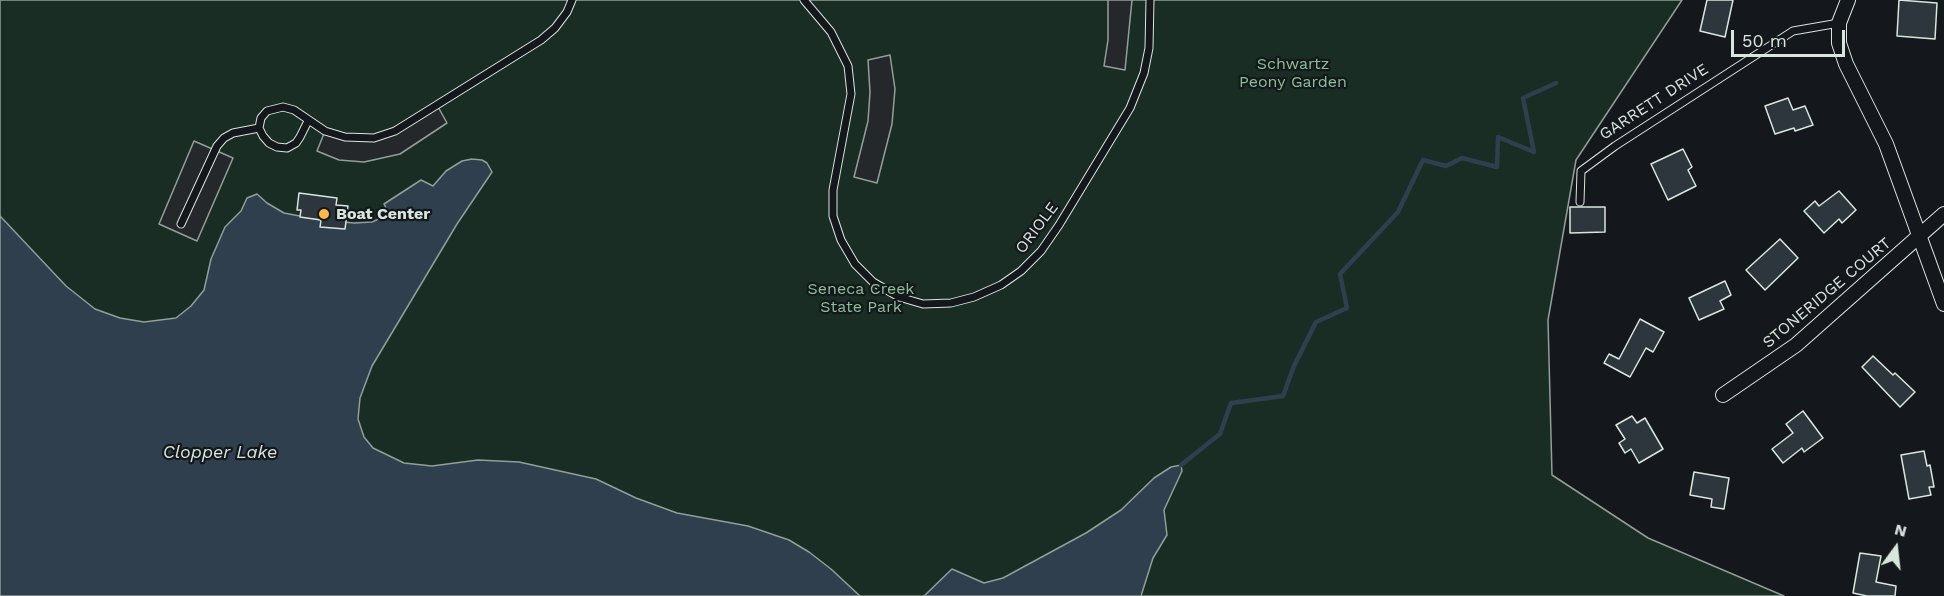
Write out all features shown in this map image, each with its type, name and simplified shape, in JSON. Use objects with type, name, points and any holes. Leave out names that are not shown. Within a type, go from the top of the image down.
[{"type":"street","points":[[1848,0],[1839,23],[1839,44],[1886,144],[1944,304]]},
{"type":"street","name":"STONERIDGE COURT","points":[[1723,395],[1796,345],[1944,214]]},
{"type":"lane","points":[[309,121],[296,143],[287,148],[269,143],[262,136],[259,128],[261,118],[267,111],[283,107],[294,110],[325,131],[345,137],[374,138],[395,131],[541,40],[555,28],[567,12],[572,0]]},
{"type":"lane","name":"ORIOLE","points":[[804,0],[831,32],[848,66],[851,94],[833,190],[833,216],[841,240],[855,264],[873,282],[899,297],[923,304],[951,303],[974,297],[1000,285],[1021,271],[1041,251],[1130,108],[1144,73],[1149,48],[1150,0]]},
{"type":"lane","name":"GARRETT DRIVE","points":[[1580,202],[1581,171],[1615,146],[1793,31],[1839,23]]},
{"type":"lane","points":[[181,224],[217,146],[233,133],[259,128]]},
{"type":"green space","name":"Seneca Creek State Park","points":[[0,0],[1682,0],[1576,160],[1548,320],[1552,475],[1648,538],[1784,596],[0,596]]},
{"type":"shaded area","points":[[1108,0],[1132,0],[1125,70],[1104,66],[1108,40]]},
{"type":"shaded area","points":[[890,55],[895,89],[892,124],[877,183],[854,177],[868,121],[870,92],[868,60]]},
{"type":"shaded area","points":[[437,105],[447,123],[400,154],[364,162],[339,160],[317,151],[325,131],[374,138]]},
{"type":"shaded area","points":[[194,141],[233,158],[197,241],[159,224]]},
{"type":"water","name":"Clopper Lake","points":[[472,159],[487,163],[492,172],[457,224],[372,366],[360,398],[358,419],[364,437],[373,448],[404,463],[432,466],[478,460],[519,462],[596,479],[636,498],[677,513],[748,526],[789,540],[831,569],[860,596],[0,596],[0,216],[66,286],[95,309],[120,318],[144,322],[176,318],[191,306],[204,290],[211,259],[225,227],[241,211],[247,198],[257,194],[284,213],[321,220],[372,222],[389,214],[384,204],[421,180],[433,186],[446,171],[462,161]]},
{"type":"water","points":[[1181,465],[1182,471],[1164,510],[1167,535],[1153,558],[1141,596],[924,596],[952,569],[984,583],[1003,578],[1086,533],[1121,510],[1154,478],[1171,467]]},
{"type":"building","points":[[1707,0],[1733,0],[1725,37],[1700,31]]},
{"type":"building","points":[[1899,0],[1937,3],[1935,39],[1897,36]]},
{"type":"building","points":[[1788,98],[1793,110],[1805,106],[1813,125],[1775,134],[1765,106]]},
{"type":"building","points":[[1683,149],[1692,167],[1688,170],[1696,186],[1668,200],[1651,164]]},
{"type":"building","points":[[1839,191],[1856,210],[1842,223],[1839,219],[1824,233],[1804,211],[1815,201],[1819,206]]},
{"type":"building","name":"Boat Center","points":[[299,193],[337,198],[336,205],[348,206],[345,229],[320,227],[321,220],[300,217],[301,210],[297,210]]},
{"type":"building","points":[[1570,207],[1605,207],[1605,232],[1570,233]]},
{"type":"building","points":[[1780,239],[1798,258],[1765,290],[1746,270]]},
{"type":"building","points":[[1725,281],[1731,295],[1720,301],[1724,309],[1699,320],[1689,298]]},
{"type":"building","points":[[1640,319],[1664,332],[1653,352],[1646,348],[1630,377],[1604,363],[1609,354],[1619,359]]},
{"type":"building","points":[[1873,356],[1915,392],[1900,407],[1862,367]]},
{"type":"building","points":[[1803,411],[1823,438],[1804,452],[1802,448],[1783,463],[1772,449],[1793,433],[1786,424]]},
{"type":"building","points":[[1632,416],[1637,423],[1645,418],[1663,449],[1639,463],[1631,449],[1625,453],[1619,443],[1625,439],[1616,425]]},
{"type":"building","points":[[1924,451],[1927,466],[1930,465],[1934,487],[1929,487],[1931,495],[1909,499],[1901,455]]},
{"type":"building","points":[[1694,472],[1729,478],[1724,509],[1711,507],[1712,499],[1690,495]]},
{"type":"building","points":[[1860,553],[1881,556],[1876,582],[1896,586],[1895,596],[1867,596],[1853,593]]},
{"type":"waterway","points":[[1181,465],[1220,434],[1231,403],[1283,396],[1294,366],[1316,322],[1347,308],[1340,274],[1398,212],[1423,160],[1446,166],[1462,158],[1497,167],[1498,137],[1534,152],[1523,98],[1556,83]]},
{"type":"place","name":"Boat Center","points":[[324,214]]},
{"type":"park label","name":"Schwartz Peony Garden","points":[[1293,73]]}]
